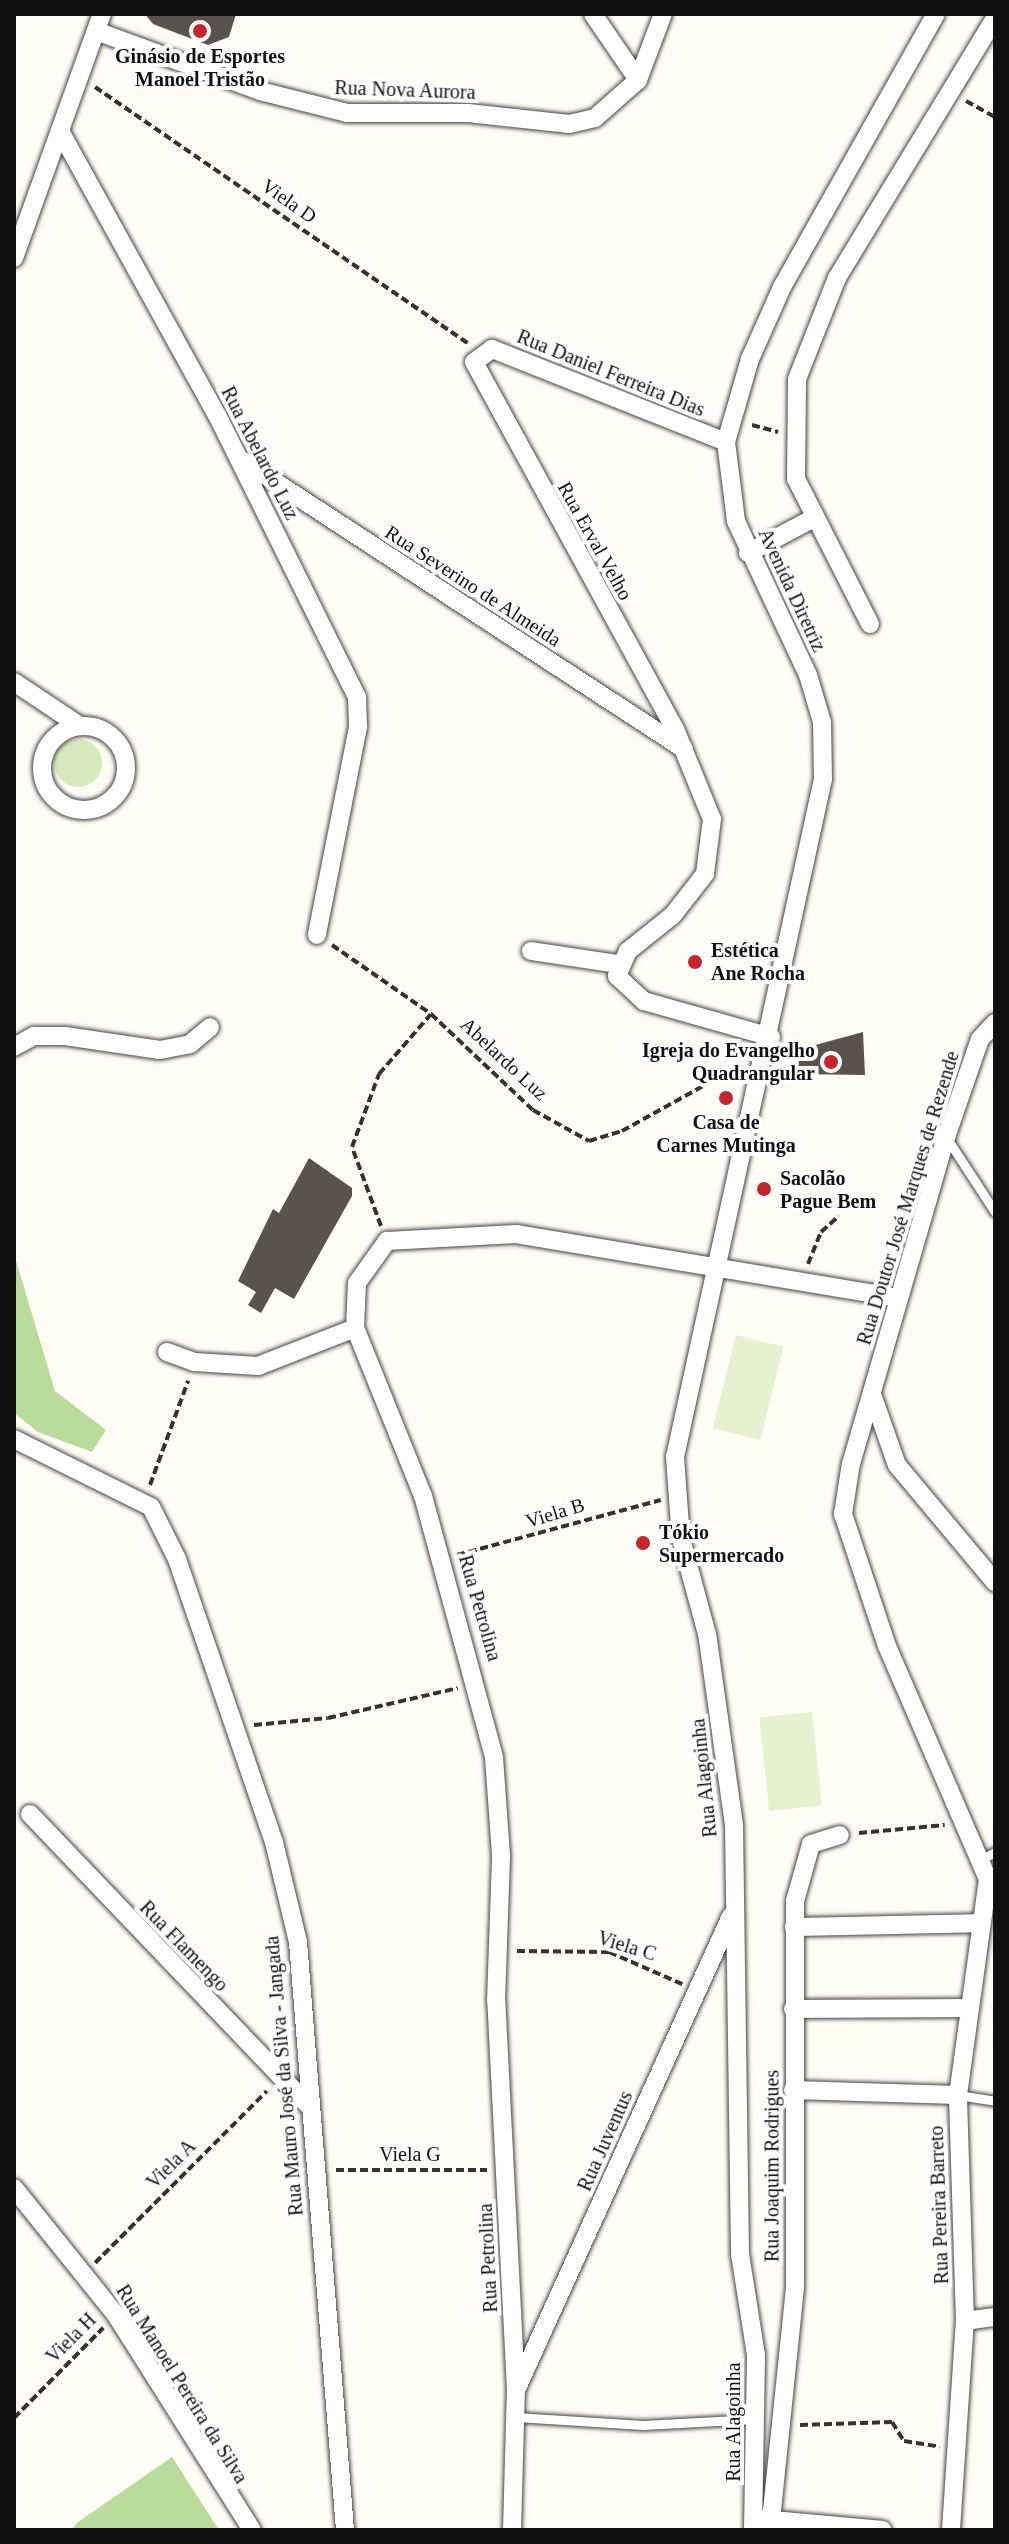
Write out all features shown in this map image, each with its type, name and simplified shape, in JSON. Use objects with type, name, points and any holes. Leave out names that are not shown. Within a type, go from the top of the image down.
[{"type":"street","points":[[593,14],[638,80]]},
{"type":"street","name":"Rua Nova Aurora","points":[[99,22],[260,91],[347,113],[468,113],[569,124],[595,118],[638,80],[663,14]]},
{"type":"street","name":"Avenida Diretriz","points":[[769,1045],[823,779],[822,722],[808,675],[748,553],[736,521],[726,442],[730,419],[818,216],[936,14]]},
{"type":"street","points":[[870,624],[812,519],[796,479],[791,436],[813,324],[995,18]]},
{"type":"street","points":[[14,258],[99,22]]},
{"type":"street","name":"Rua Abelardo Luz","points":[[60,131],[237,457],[357,697],[358,727],[317,935]]},
{"type":"street","name":"Rua Daniel Ferreira Dias","points":[[479,351],[492,349],[726,442]]},
{"type":"street","name":"Rua Erval Velho","points":[[479,351],[476,373],[685,750],[712,819],[705,874],[618,964]]},
{"type":"street","name":"Rua Severino de Almeida","points":[[237,457],[685,750]]},
{"type":"street","points":[[748,553],[812,519]]},
{"type":"street","points":[[14,682],[77,724],[114,739],[126,764],[120,791],[99,808],[59,803],[43,780],[44,752],[77,724]]},
{"type":"street","points":[[531,951],[618,964],[617,976],[644,1001],[769,1045]]},
{"type":"street","name":"Rua Doutor José Marques de Rezende","points":[[991,1888],[961,1822],[846,1533],[844,1489],[946,1137],[980,1039],[994,1020]]},
{"type":"street","points":[[14,1047],[34,1036],[65,1036],[160,1050],[190,1044],[210,1027]]},
{"type":"street","name":"Rua Alagoinha","points":[[759,2523],[756,2355],[740,2254],[734,1825],[718,1693],[675,1495],[680,1422],[720,1266],[769,1045]]},
{"type":"street","points":[[387,1241],[516,1234],[899,1298]]},
{"type":"street","name":"Rua Petrolina","points":[[387,1241],[357,1283],[355,1328],[443,1559],[479,1683],[500,1808],[495,1952],[516,2390],[512,2524]]},
{"type":"street","points":[[167,1352],[194,1362],[258,1366],[355,1328]]},
{"type":"street","points":[[872,1392],[897,1465],[995,1582]]},
{"type":"street","name":"Rua Mauro José da Silva - Jangada","points":[[14,1439],[144,1503],[167,1534],[238,1726],[298,1942],[345,2530]]},
{"type":"street","name":"Rua Flamengo","points":[[30,1814],[309,2106]]},
{"type":"street","name":"Rua Joaquim Rodrigues","points":[[759,2523],[786,2426],[791,2355],[794,1927],[804,1856],[820,1838],[840,1835]]},
{"type":"street","name":"Rua Pereira Barreto","points":[[951,2530],[959,2450],[965,2321],[958,2095],[966,2008],[980,1923],[991,1888]]},
{"type":"street","name":"Rua Juventus","points":[[516,2390],[733,1911]]},
{"type":"street","points":[[794,1927],[980,1923]]},
{"type":"street","points":[[793,2009],[966,2008]]},
{"type":"street","points":[[793,2090],[958,2095]]},
{"type":"street","name":"Rua Manoel Pereira da Silva","points":[[14,2188],[116,2315],[252,2530]]},
{"type":"street","points":[[965,2321],[995,2317]]},
{"type":"street","points":[[756,2355],[791,2355]]},
{"type":"street","points":[[759,2523],[883,2530]]},
{"type":"street","points":[[495,2530],[512,2524]]},
{"type":"lane","points":[[946,1137],[995,1212]]},
{"type":"lane","points":[[978,1861],[995,1852]]},
{"type":"lane","points":[[958,2095],[995,2101]]},
{"type":"lane","points":[[516,2417],[643,2425],[755,2419]]},
{"type":"path","name":"Viela D","points":[[80,77],[479,351]]},
{"type":"path","points":[[949,92],[995,117]]},
{"type":"path","points":[[730,419],[791,436]]},
{"type":"path","name":"Abelardo Luz","points":[[317,935],[431,1014],[533,1110],[589,1141],[622,1131],[769,1045]]},
{"type":"path","points":[[387,1241],[352,1147],[379,1074],[431,1014]]},
{"type":"path","points":[[800,1280],[821,1232],[839,1216]]},
{"type":"path","points":[[144,1503],[194,1362]]},
{"type":"path","name":"Viela B","points":[[443,1559],[675,1495]]},
{"type":"path","points":[[238,1726],[328,1718],[479,1683]]},
{"type":"path","points":[[840,1835],[961,1822]]},
{"type":"path","name":"Viela C","points":[[495,1952],[609,1952],[696,1992]]},
{"type":"path","name":"Viela A","points":[[85,2273],[280,2078]]},
{"type":"path","name":"Viela G","points":[[314,2170],[505,2170]]},
{"type":"path","name":"Viela H","points":[[14,2418],[116,2315]]},
{"type":"path","points":[[786,2426],[892,2422],[904,2441],[959,2450]]},
{"type":"green space","points":[[78,739],[95,746],[102,763],[95,780],[78,787],[61,780],[54,763],[61,746]]},
{"type":"green space","points":[[14,1254],[55,1391],[106,1430],[92,1452],[38,1432],[14,1413]]},
{"type":"green space","points":[[736,1335],[784,1347],[760,1440],[713,1428]]},
{"type":"green space","points":[[812,1712],[822,1805],[769,1811],[759,1718]]},
{"type":"green space","points":[[172,2457],[219,2530],[71,2530],[78,2522]]},
{"type":"building","name":"Ginásio de Esportes Manoel Tristão","points":[[145,14],[236,14],[229,37],[208,45],[153,24]]},
{"type":"building","name":"Igreja do Evangelho Quadrangular","points":[[863,1032],[865,1075],[797,1074],[797,1050]]},
{"type":"building","points":[[309,1158],[352,1188],[352,1196],[294,1299],[275,1288],[261,1313],[248,1305],[256,1292],[238,1281],[273,1209],[279,1213]]},
{"type":"place","name":"Ginásio de Esportes Manoel Tristão","points":[[200,31]]},
{"type":"place","name":"Estética Ane Rocha","points":[[695,962]]},
{"type":"place","name":"Igreja do Evangelho Quadrangular","points":[[831,1062]]},
{"type":"place","name":"Casa de Carnes Mutinga","points":[[726,1098]]},
{"type":"place","name":"Sacolão Pague Bem","points":[[764,1189]]},
{"type":"place","name":"Tókio Supermercado","points":[[643,1543]]}]
